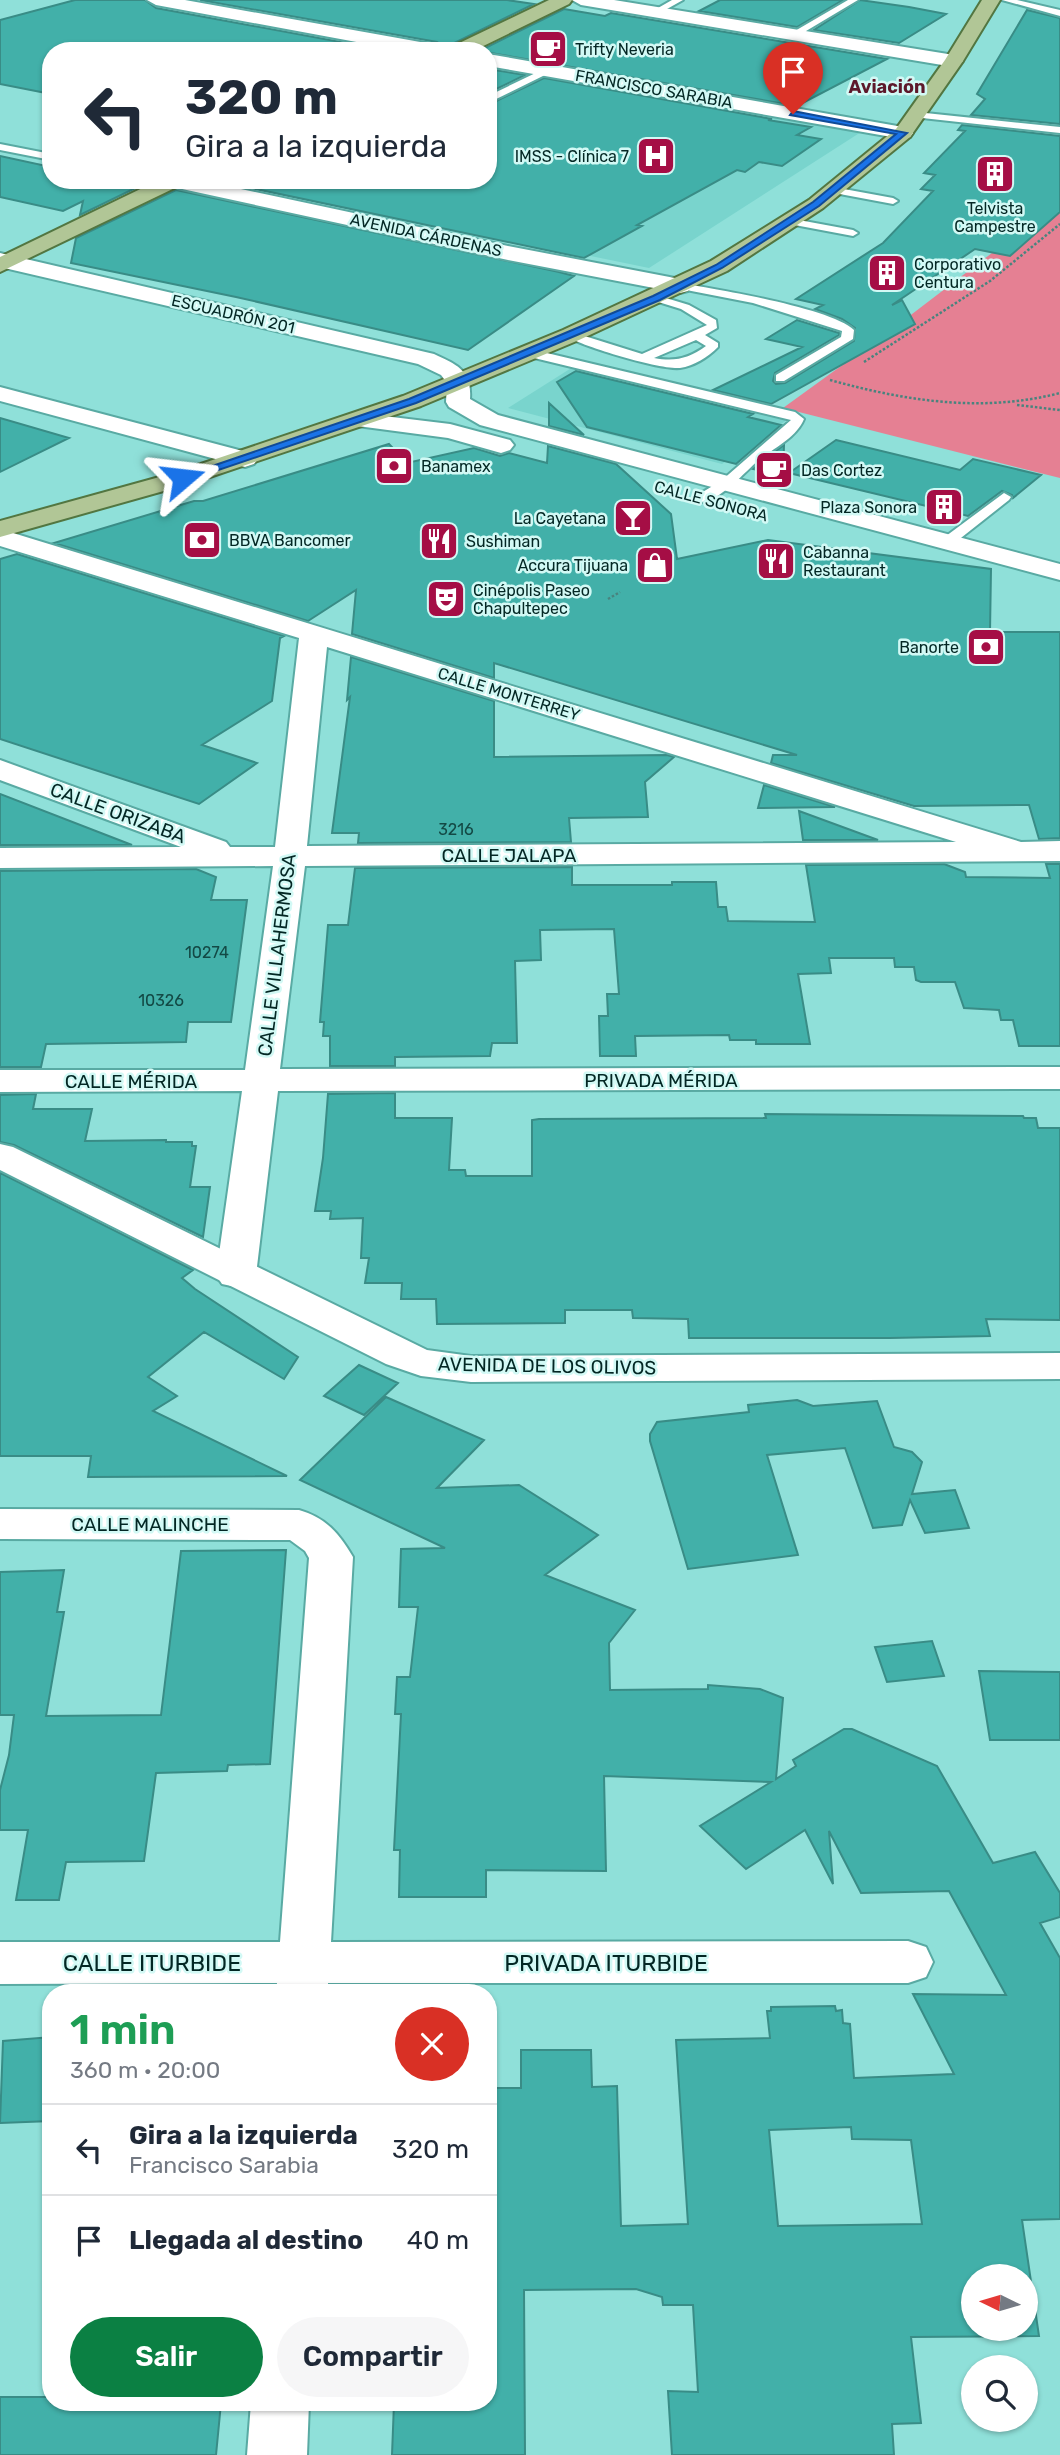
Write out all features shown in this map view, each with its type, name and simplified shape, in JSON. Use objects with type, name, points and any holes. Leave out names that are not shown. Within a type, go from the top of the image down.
[{"type":"main road","points":[[477,42],[563,0]]},
{"type":"main road","points":[[0,529],[245,459],[359,420],[530,353],[656,298],[719,267],[833,190],[903,133],[954,61],[991,0]]},
{"type":"main road","points":[[2,263],[155,189]]},
{"type":"street","points":[[156,0],[387,42]]},
{"type":"street","points":[[581,0],[954,61]]},
{"type":"street","name":"FRANCISCO SARABIA","points":[[497,62],[903,133]]},
{"type":"street","name":"AVENIDA CÁRDENAS","points":[[209,189],[508,253],[680,286]]},
{"type":"street","name":"ESCUADRÓN 201","points":[[2,263],[426,359],[449,370],[458,383]]},
{"type":"street","name":"CALLE SONORA","points":[[458,383],[458,402],[488,419],[1060,572]]},
{"type":"street","points":[[0,394],[245,459]]},
{"type":"street","name":"CALLE SONORA","points":[[359,420],[450,431],[1060,595]]},
{"type":"street","name":"CALLE MONTERREY","points":[[0,537],[1018,851]]},
{"type":"street","name":"CALLE VILLAHERMOSA","points":[[236,1275],[290,856],[314,634]]},
{"type":"street","name":"CALLE ORIZABA","points":[[0,769],[236,857]]},
{"type":"street","name":"CALLE JALAPA","points":[[0,858],[1060,850]]},
{"type":"street","name":"PRIVADA MÉRIDA","points":[[261,1082],[1060,1078]]},
{"type":"street","name":"CALLE MÉRIDA","points":[[0,1082],[261,1082]]},
{"type":"street","name":"AVENIDA DE LOS OLIVOS","points":[[0,1154],[236,1275],[421,1363],[445,1367],[1060,1366]]},
{"type":"street","name":"CALLE MALINCHE","points":[[0,1524],[299,1525],[320,1540],[331,1557],[302,1978]]},
{"type":"street","name":"PRIVADA ITURBIDE","points":[[302,1978],[908,1962]]},
{"type":"street","name":"CALLE ITURBIDE","points":[[0,1963],[302,1978]]},
{"type":"street","points":[[277,2455],[280,2411]]},
{"type":"lane","points":[[655,12],[679,0]]},
{"type":"lane","points":[[793,35],[854,0]]},
{"type":"lane","points":[[1006,0],[1060,13]]},
{"type":"lane","points":[[497,96],[546,71]]},
{"type":"lane","points":[[916,114],[1060,130]]},
{"type":"lane","points":[[0,147],[42,155]]},
{"type":"lane","points":[[833,190],[893,201]]},
{"type":"lane","points":[[788,221],[853,233]]},
{"type":"lane","points":[[680,286],[755,300],[837,324],[848,330],[846,339],[780,379]]},
{"type":"lane","points":[[646,357],[713,326],[712,322],[685,307],[656,298]]},
{"type":"lane","points":[[571,335],[679,364],[713,345],[696,335]]},
{"type":"lane","points":[[530,353],[791,415],[798,419],[795,426],[752,458],[726,484],[701,499]]},
{"type":"lane","points":[[947,542],[1004,497]]},
{"type":"path","points":[[856,367],[960,304],[1029,254],[1060,224]]},
{"type":"path","points":[[794,370],[897,395],[1060,410]]},
{"type":"path","points":[[833,381],[844,374]]},
{"type":"path","points":[[1006,404],[1060,393]]},
{"type":"path","points":[[608,599],[620,592]]},
{"type":"shaded area","name":"IMSS - Clínica 7","points":[[497,71],[861,132],[649,268],[265,189],[497,189]]},
{"type":"shaded area","points":[[1060,201],[1060,478],[783,408],[899,324]]},
{"type":"shaded area","points":[[573,367],[790,418],[722,464],[508,408]]},
{"type":"building","points":[[75,0],[145,0],[156,8],[340,42],[42,42],[42,92],[0,84],[0,20]]},
{"type":"building","points":[[200,0],[507,0],[534,4],[456,42],[437,42]]},
{"type":"building","points":[[720,0],[843,0],[797,27],[699,11]]},
{"type":"building","points":[[860,0],[946,14],[899,43],[814,30]]},
{"type":"building","points":[[564,9],[605,16],[611,13],[887,59],[797,106],[497,54],[497,42]]},
{"type":"building","points":[[1027,10],[1060,18],[1060,124],[971,115],[985,99],[977,94]]},
{"type":"building","points":[[497,70],[525,75],[497,89]]},
{"type":"building","name":"IMSS - Clínica 7","points":[[544,78],[811,127],[797,135],[821,139],[782,166],[759,162],[745,172],[737,170],[637,225],[642,226],[584,258],[256,189],[497,189],[497,101]]},
{"type":"building","points":[[962,125],[1060,136],[1060,212],[1010,256],[975,249],[892,305],[902,300],[915,324],[771,404],[713,390],[802,347],[766,339],[797,320],[839,335],[775,373],[773,381],[776,384],[785,383],[854,341],[855,328],[842,319],[815,309],[823,305],[796,299],[883,243],[933,191],[921,189],[935,175],[924,173],[965,131],[958,130]]},
{"type":"building","points":[[0,156],[42,165],[42,189],[133,189],[80,215],[83,201],[63,211],[0,197]]},
{"type":"building","points":[[176,190],[574,276],[468,350],[236,297],[71,263],[76,238]]},
{"type":"building","points":[[576,371],[753,414],[748,417],[781,425],[736,464],[587,427],[557,382]]},
{"type":"building","points":[[549,403],[584,435],[549,426]]},
{"type":"building","points":[[0,418],[69,438],[0,472]]},
{"type":"building","points":[[836,440],[960,470],[973,459],[1041,475],[1013,498],[1002,491],[968,516],[789,473]]},
{"type":"building","points":[[389,444],[407,463],[474,448],[500,456],[509,453],[547,463],[548,446],[616,464],[671,514],[677,559],[768,540],[991,569],[990,632],[1060,632],[1060,838],[1039,839],[1029,805],[914,806],[771,763],[773,755],[797,755],[494,663],[494,678],[352,634],[356,590],[308,621],[54,543]]},
{"type":"building","points":[[784,445],[783,476],[753,469],[761,462]]},
{"type":"building","points":[[17,554],[284,636],[280,638],[272,701],[202,745],[257,763],[199,804],[0,739],[0,559]]},
{"type":"building","points":[[351,657],[494,701],[494,757],[674,757],[645,782],[648,817],[569,818],[571,842],[358,843],[359,833],[332,833],[350,697],[347,700]]},
{"type":"building","points":[[764,785],[835,807],[758,808]]},
{"type":"building","points":[[0,794],[132,845],[0,845]]},
{"type":"building","points":[[799,811],[878,840],[803,840]]},
{"type":"building","points":[[944,864],[965,872],[966,877],[1050,878],[1046,864],[1060,864],[1060,1046],[1019,1046],[1013,1020],[1001,1020],[999,1010],[964,1008],[955,982],[921,982],[916,980],[914,967],[895,967],[894,958],[829,958],[831,973],[798,974],[810,1044],[756,1044],[756,1040],[730,1040],[729,1035],[635,1036],[636,1056],[600,1056],[599,1016],[608,1016],[607,994],[619,994],[614,929],[540,930],[541,960],[515,961],[517,1043],[492,1043],[490,1056],[395,1057],[395,1066],[330,1066],[330,1036],[323,1036],[324,1022],[320,1022],[328,925],[348,925],[355,868],[572,867],[572,885],[716,882],[718,907],[726,907],[728,921],[815,922],[806,865]]},
{"type":"building","points":[[196,869],[216,877],[211,900],[247,900],[231,1022],[188,1022],[186,1042],[46,1044],[41,1067],[0,1067],[0,871]]},
{"type":"building","points":[[395,1093],[395,1118],[452,1118],[449,1170],[465,1170],[466,1176],[532,1176],[532,1120],[539,1119],[766,1118],[765,1114],[1036,1118],[1038,1128],[1060,1128],[1060,1320],[986,1319],[990,1336],[890,1338],[689,1338],[688,1319],[633,1318],[632,1310],[565,1310],[565,1323],[437,1324],[436,1299],[401,1299],[402,1283],[365,1283],[369,1258],[361,1258],[363,1218],[330,1219],[331,1211],[315,1211],[328,1094]]},
{"type":"building","points":[[36,1094],[33,1109],[92,1109],[85,1141],[192,1142],[192,1146],[196,1146],[190,1187],[210,1187],[203,1237],[14,1145],[0,1142],[0,1095]]},
{"type":"building","points":[[0,1173],[193,1270],[182,1278],[298,1357],[284,1379],[204,1332],[148,1377],[177,1396],[153,1411],[287,1476],[88,1477],[91,1456],[0,1456]]},
{"type":"building","points":[[359,1365],[398,1383],[364,1415],[324,1396]]},
{"type":"building","points":[[386,1397],[484,1440],[437,1488],[519,1485],[598,1535],[545,1575],[635,1610],[609,1643],[610,1690],[708,1689],[708,1685],[760,1689],[783,1698],[776,1779],[796,1766],[793,1760],[844,1729],[852,1729],[937,1766],[993,1863],[1035,1852],[1060,1893],[1060,1917],[1040,1923],[1060,1958],[1060,2219],[1022,2220],[1028,2264],[961,2264],[961,2337],[911,2337],[921,2423],[892,2424],[894,2455],[672,2455],[668,2391],[698,2392],[693,2305],[663,2305],[662,2297],[636,2289],[524,2290],[525,2455],[392,2455],[394,2411],[497,2411],[497,2088],[521,2088],[521,2050],[591,2050],[592,2087],[617,2086],[621,2226],[688,2224],[676,2040],[770,2038],[767,2011],[771,2011],[771,2007],[835,2006],[836,2011],[842,2010],[843,2023],[850,2024],[854,2078],[954,2074],[913,1994],[1006,1995],[949,1891],[861,1893],[829,1831],[833,1884],[805,1830],[746,1869],[700,1826],[771,1782],[604,1776],[606,1871],[486,1870],[486,1897],[399,1897],[400,1850],[394,1850],[401,1714],[395,1714],[397,1677],[410,1677],[418,1607],[399,1607],[401,1549],[445,1548],[300,1480]],"holes":[[[851,2127],[852,2139],[911,2140],[922,2224],[778,2226],[769,2130]]]},
{"type":"building","points":[[797,1400],[813,1406],[877,1401],[894,1447],[912,1452],[922,1462],[912,1494],[955,1490],[969,1528],[925,1533],[910,1500],[902,1525],[873,1528],[845,1448],[767,1455],[798,1555],[688,1569],[650,1441],[650,1434],[657,1422],[749,1412],[748,1405]]},
{"type":"building","points":[[286,1550],[270,1764],[228,1765],[227,1771],[156,1773],[144,1861],[66,1862],[59,1900],[16,1900],[28,1830],[0,1830],[0,1790],[9,1755],[14,1715],[0,1715],[0,1572],[64,1570],[57,1612],[64,1612],[46,1716],[161,1715],[181,1551]]},
{"type":"building","points":[[932,1641],[944,1676],[887,1682],[875,1647]]},
{"type":"building","points":[[979,1671],[1060,1672],[1060,1740],[990,1740]]},
{"type":"building","points":[[42,2038],[42,2121],[0,2123],[3,2041]]},
{"type":"building","points":[[0,2397],[42,2397],[42,2411],[220,2411],[216,2455],[0,2455]]},
{"type":"place","name":"Trifty Neveria","points":[[548,49]]},
{"type":"place","name":"IMSS - Clínica 7","points":[[656,156]]},
{"type":"place","name":"Telvista Campestre","points":[[995,174]]},
{"type":"place","name":"Corporativo Centura","points":[[887,273]]},
{"type":"place","name":"Banamex","points":[[394,466]]},
{"type":"place","name":"Das Cortez","points":[[774,470]]},
{"type":"place","name":"Plaza Sonora","points":[[944,507]]},
{"type":"place","name":"La Cayetana","points":[[633,518]]},
{"type":"place","name":"BBVA Bancomer","points":[[202,540]]},
{"type":"place","name":"Sushiman","points":[[439,541]]},
{"type":"place","name":"Cabanna Restaurant","points":[[776,561]]},
{"type":"place","name":"Accura Tijuana","points":[[655,565]]},
{"type":"place","name":"Cinépolis Paseo Chapultepec","points":[[446,599]]},
{"type":"place","name":"Banorte","points":[[986,647]]},
{"type":"district","name":"Aviación","points":[[887,87]]},
{"type":"route","points":[[183,478],[279,448],[412,401],[656,298],[719,267],[816,204],[903,133],[793,114]]}]
